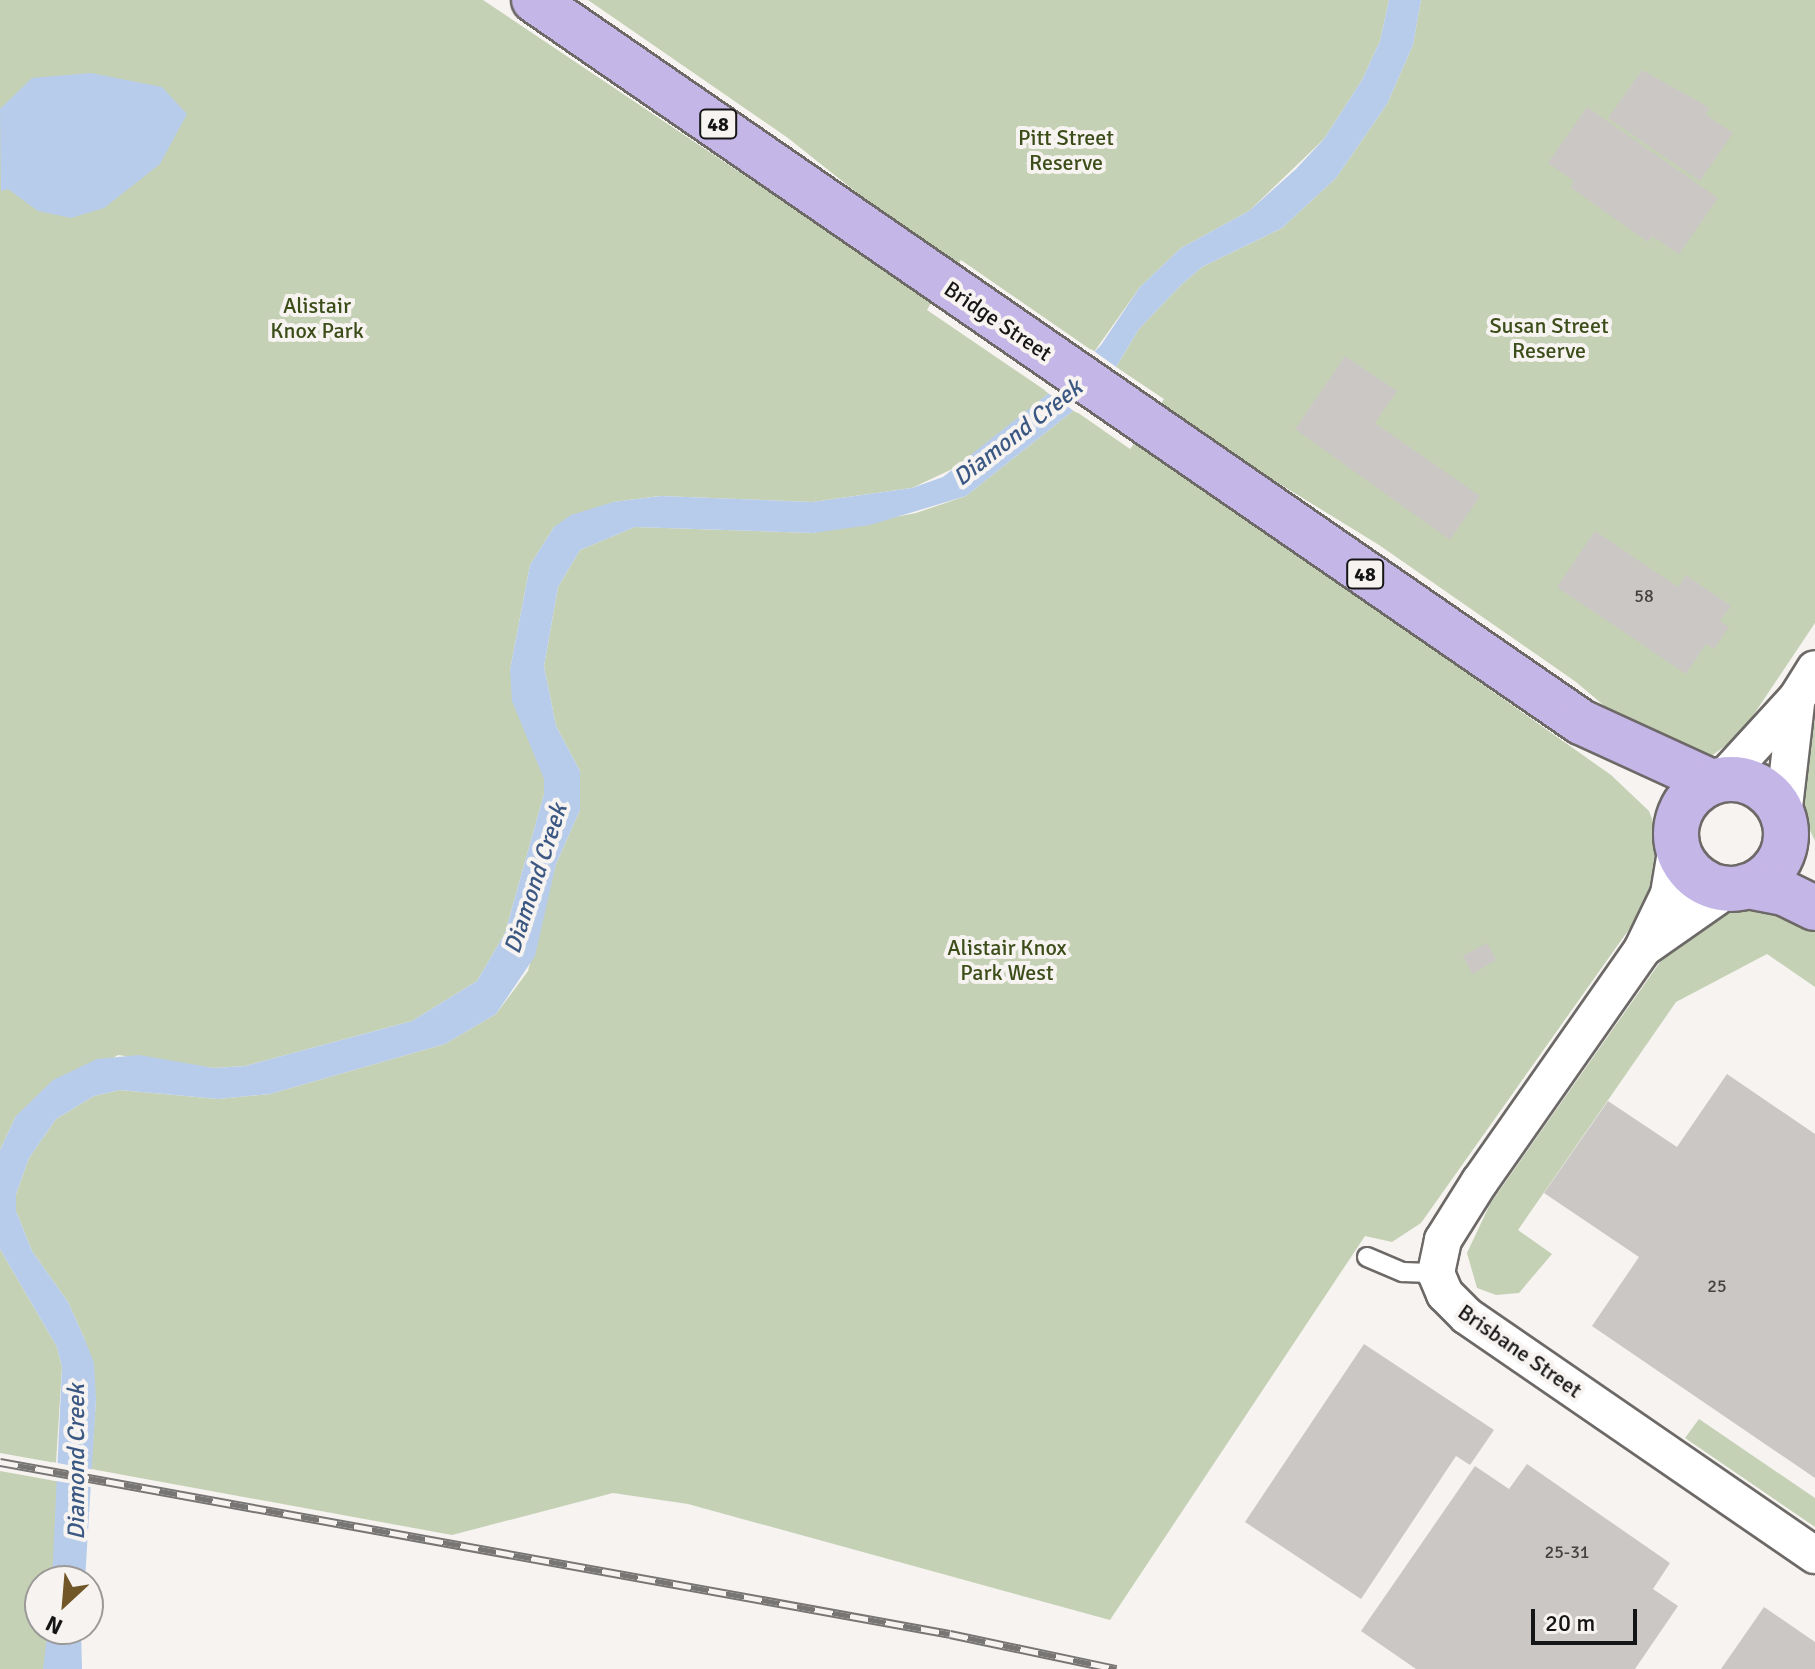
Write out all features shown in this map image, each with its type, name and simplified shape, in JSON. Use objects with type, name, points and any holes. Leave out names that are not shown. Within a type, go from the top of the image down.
[{"type":"main road","name":"Bridge Street","points":[[534,0],[1581,722],[1648,789],[1676,839]]},
{"type":"main road","name":"Bridge Street","points":[[1581,722],[1718,780]]},
{"type":"main road","name":"48","points":[[1718,780],[1753,783],[1776,802],[1795,834]]},
{"type":"main road","points":[[1676,839],[1686,801],[1718,780]]},
{"type":"main road","points":[[1738,888],[1775,866],[1795,834]]},
{"type":"main road","name":"48","points":[[1676,839],[1695,876],[1738,888],[1784,893],[1815,908]]},
{"type":"street","points":[[1718,780],[1806,684]]},
{"type":"street","points":[[1795,834],[1806,684]]},
{"type":"street","points":[[1436,1273],[1438,1251],[1465,1203],[1642,950],[1669,894],[1676,839]]},
{"type":"street","points":[[1642,950],[1738,888]]},
{"type":"street","name":"Brisbane Street","points":[[1436,1273],[1445,1294],[1467,1316],[1815,1555]]},
{"type":"lane","points":[[1367,1257],[1403,1272],[1436,1273]]},
{"type":"green space","name":"Alistair Knox Park","points":[[0,0],[483,0],[932,301],[927,310],[1049,393],[965,463],[912,488],[812,502],[660,496],[613,502],[554,527],[530,565],[510,670],[544,779],[544,794],[505,933],[477,981],[412,1021],[245,1066],[214,1068],[118,1055],[16,1116],[0,1150]]},
{"type":"green space","name":"Pitt Street Reserve","points":[[588,0],[1389,0],[1380,41],[1362,80],[1324,139],[1249,211],[1181,248],[1140,287],[1094,352],[961,260],[954,270],[788,138]]},
{"type":"green space","name":"Susan Street Reserve","points":[[1421,0],[1815,0],[1815,623],[1740,735],[1710,757],[1698,759],[1621,720],[1576,682],[1379,545],[1158,409],[1164,399],[1116,367],[1139,329],[1181,285],[1202,267],[1282,228],[1336,178],[1387,104],[1413,45]]},
{"type":"green space","name":"Alistair Knox Park West","points":[[1074,410],[1130,449],[1137,440],[1611,775],[1649,811],[1661,842],[1661,870],[1644,908],[1421,1223],[1392,1242],[1365,1236],[1110,1620],[688,1504],[613,1493],[452,1535],[91,1469],[96,1399],[85,1340],[68,1302],[32,1251],[16,1211],[16,1194],[29,1158],[56,1119],[94,1096],[120,1090],[218,1099],[270,1094],[445,1044],[496,1014],[528,971],[556,864],[580,810],[580,771],[556,726],[544,666],[558,587],[580,550],[635,527],[813,533],[916,513],[966,496]]},
{"type":"green space","points":[[1815,721],[1815,841],[1799,807],[1802,745]]},
{"type":"green space","points":[[1737,903],[1815,922],[1815,987],[1767,954],[1676,1002],[1518,1230],[1552,1254],[1519,1293],[1496,1295],[1477,1288],[1467,1253],[1490,1204],[1665,955]]},
{"type":"green space","points":[[0,1249],[57,1347],[62,1367],[56,1463],[0,1453]]},
{"type":"green space","points":[[1699,1419],[1815,1498],[1815,1527],[1685,1438]]},
{"type":"green space","points":[[0,1471],[78,1485],[75,1565],[24,1565],[24,1645],[67,1645],[63,1669],[0,1669]]},
{"type":"water","name":"Diamond Creek","points":[[1389,0],[1421,0],[1413,45],[1387,104],[1336,178],[1282,228],[1202,267],[1181,285],[1139,329],[1116,367],[1074,410],[966,496],[870,525],[813,533],[635,527],[580,550],[558,587],[544,666],[556,726],[580,771],[580,810],[556,864],[535,956],[496,1014],[445,1044],[270,1094],[218,1099],[120,1090],[94,1096],[56,1119],[29,1158],[16,1194],[16,1211],[32,1251],[68,1302],[85,1340],[94,1363],[96,1399],[86,1565],[53,1565],[62,1367],[57,1347],[0,1249],[0,1150],[16,1116],[53,1080],[97,1059],[139,1055],[214,1068],[245,1066],[412,1021],[477,981],[505,933],[544,794],[544,779],[512,701],[510,670],[530,565],[554,527],[571,515],[613,502],[661,496],[812,502],[912,488],[943,477],[1073,374],[1101,345],[1140,287],[1181,248],[1249,211],[1296,169],[1324,139],[1362,80],[1380,41]]},
{"type":"water","points":[[91,73],[162,87],[187,114],[160,164],[104,208],[71,218],[38,211],[8,189],[1,191],[0,109],[32,78]]},
{"type":"water","points":[[46,1645],[81,1645],[82,1669],[43,1669]]},
{"type":"pier","points":[[1091,349],[1119,369],[1077,413],[1045,391]]},
{"type":"pier","points":[[52,1462],[95,1470],[95,1488],[51,1480]]},
{"type":"building","points":[[1642,70],[1710,108],[1705,114],[1733,133],[1700,181],[1608,118]]},
{"type":"building","points":[[1587,107],[1718,198],[1679,254],[1652,236],[1648,242],[1570,187],[1574,181],[1548,163]]},
{"type":"building","points":[[1345,356],[1397,391],[1375,423],[1480,496],[1450,540],[1295,429]]},
{"type":"building","points":[[1595,531],[1678,587],[1686,575],[1731,606],[1720,621],[1729,627],[1714,649],[1706,644],[1686,674],[1557,587]]},
{"type":"building","points":[[1487,943],[1496,960],[1472,974],[1463,956]]},
{"type":"building","points":[[1727,1074],[1815,1134],[1815,1478],[1592,1326],[1639,1257],[1544,1193],[1608,1101],[1677,1147]]},
{"type":"building","points":[[1364,1344],[1494,1430],[1470,1465],[1456,1456],[1361,1599],[1245,1522]]},
{"type":"building","points":[[1527,1464],[1670,1563],[1653,1589],[1678,1606],[1635,1669],[1416,1669],[1361,1631],[1475,1466],[1509,1489]]},
{"type":"building","points":[[1764,1607],[1815,1642],[1815,1669],[1721,1669]]},
{"type":"railway","points":[[0,1462],[950,1634],[1116,1669]]}]
